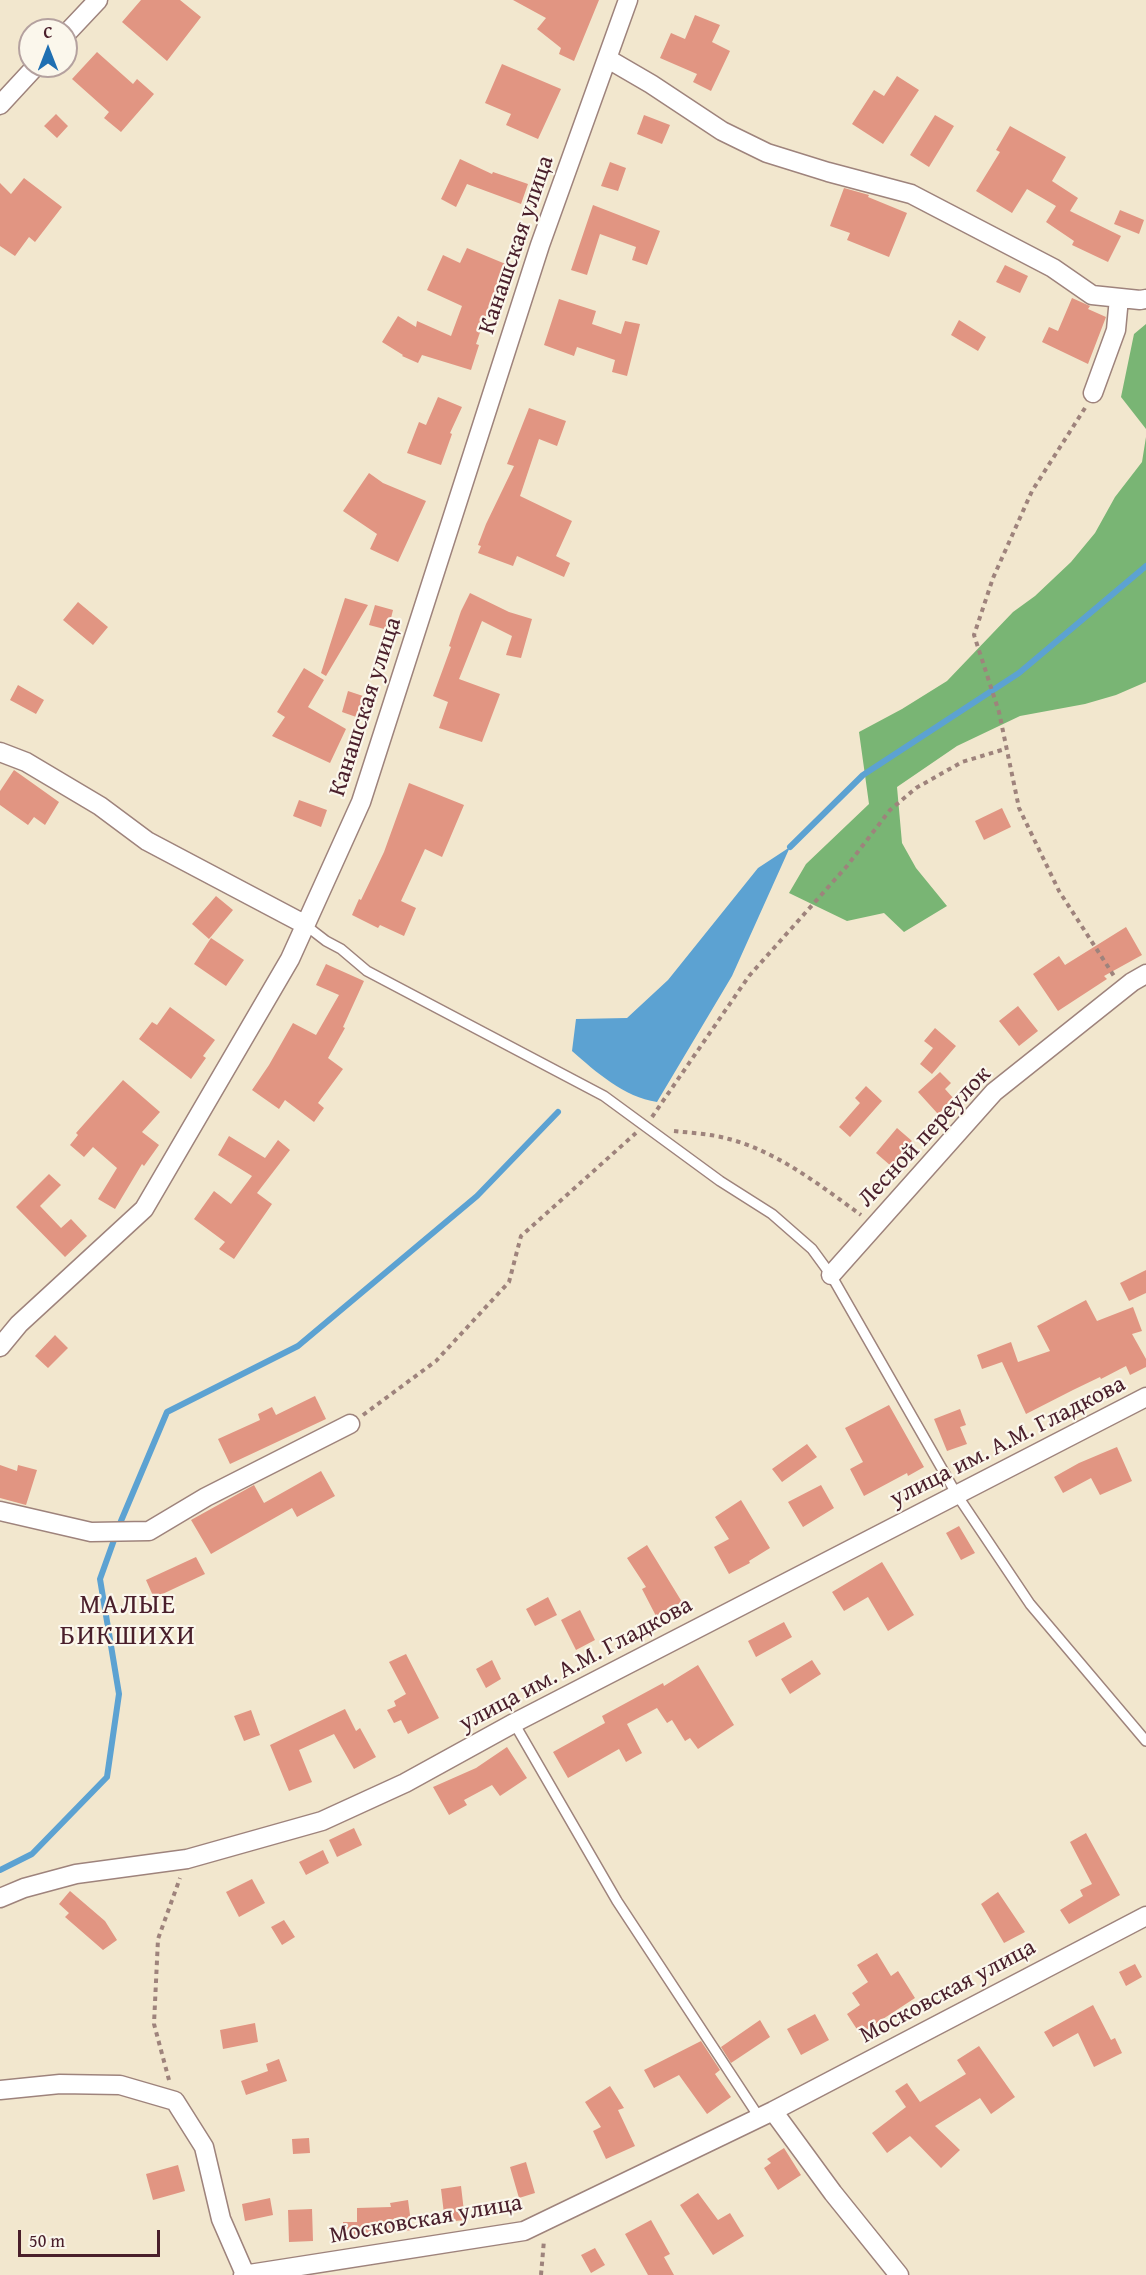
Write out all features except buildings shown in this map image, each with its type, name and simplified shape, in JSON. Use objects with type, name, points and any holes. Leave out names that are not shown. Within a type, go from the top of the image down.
[{"type":"street","points":[[78,21],[98,0]]},
{"type":"street","name":"Канашская улица","points":[[0,1347],[19,1324],[144,1209],[290,959],[361,802],[537,256],[628,0]]},
{"type":"street","points":[[608,59],[651,84],[722,131],[768,153],[911,194],[1053,268],[1092,295],[1146,299]]},
{"type":"street","points":[[0,105],[25,78]]},
{"type":"street","points":[[1093,393],[1116,330],[1119,298]]},
{"type":"street","points":[[0,752],[26,762],[100,806],[147,841],[304,924]]},
{"type":"street","name":"Лесной переулок","points":[[831,1275],[994,1092],[1122,989],[1146,974]]},
{"type":"street","points":[[0,1325],[19,1324]]},
{"type":"street","name":"улица им. А.М. Гладкова","points":[[0,1898],[24,1888],[76,1874],[187,1858],[322,1821],[405,1783],[514,1723],[1146,1397]]},
{"type":"street","points":[[0,1511],[91,1532],[149,1531],[206,1497],[350,1424]]},
{"type":"street","name":"Московская улица","points":[[244,2275],[524,2231],[766,2114],[1146,1916]]},
{"type":"street","points":[[0,2090],[60,2084],[120,2085],[175,2101],[204,2147],[221,2219],[244,2275]]},
{"type":"street","points":[[766,2114],[899,2275]]},
{"type":"lane","points":[[304,924],[326,941],[341,948],[367,971],[604,1096],[720,1181],[772,1214],[812,1249],[831,1275],[957,1495],[1030,1604],[1146,1741]]},
{"type":"lane","points":[[514,1723],[617,1901],[766,2114]]},
{"type":"path","points":[[1093,393],[1032,491],[993,578],[974,635],[999,712],[1005,749],[1020,808],[1059,891],[1122,989]]},
{"type":"path","points":[[350,1424],[436,1361],[509,1282],[521,1236],[644,1127],[663,1103],[749,976],[847,866],[890,810],[916,788],[962,762],[1005,749]]},
{"type":"path","points":[[644,1127],[728,1139],[761,1150],[822,1187],[875,1226]]},
{"type":"path","points":[[175,2101],[154,2024],[158,1938],[187,1858]]},
{"type":"path","points":[[541,2275],[547,2220]]},
{"type":"green space","points":[[1146,324],[1146,429],[1121,397],[1134,334]]},
{"type":"green space","points":[[1146,437],[1146,682],[1116,695],[1085,704],[1020,716],[957,746],[897,787],[902,843],[916,868],[947,906],[904,932],[884,913],[847,921],[789,893],[806,864],[869,804],[859,732],[947,681],[1013,612],[1035,596],[1071,562],[1095,533],[1115,497],[1142,462]]},
{"type":"water","points":[[790,847],[732,976],[657,1102],[622,1089],[572,1051],[576,1019],[627,1018],[668,980],[758,868]]},
{"type":"waterway","points":[[790,847],[863,775],[1019,673],[1146,566]]},
{"type":"waterway","points":[[121,1521],[167,1412],[298,1346],[477,1196],[558,1112]]},
{"type":"waterway","points":[[0,1870],[32,1854],[107,1777],[119,1694],[100,1579],[114,1540]]},
{"type":"district","name":"МАЛЫЕ БИКШИХИ","points":[[128,1622]]}]
